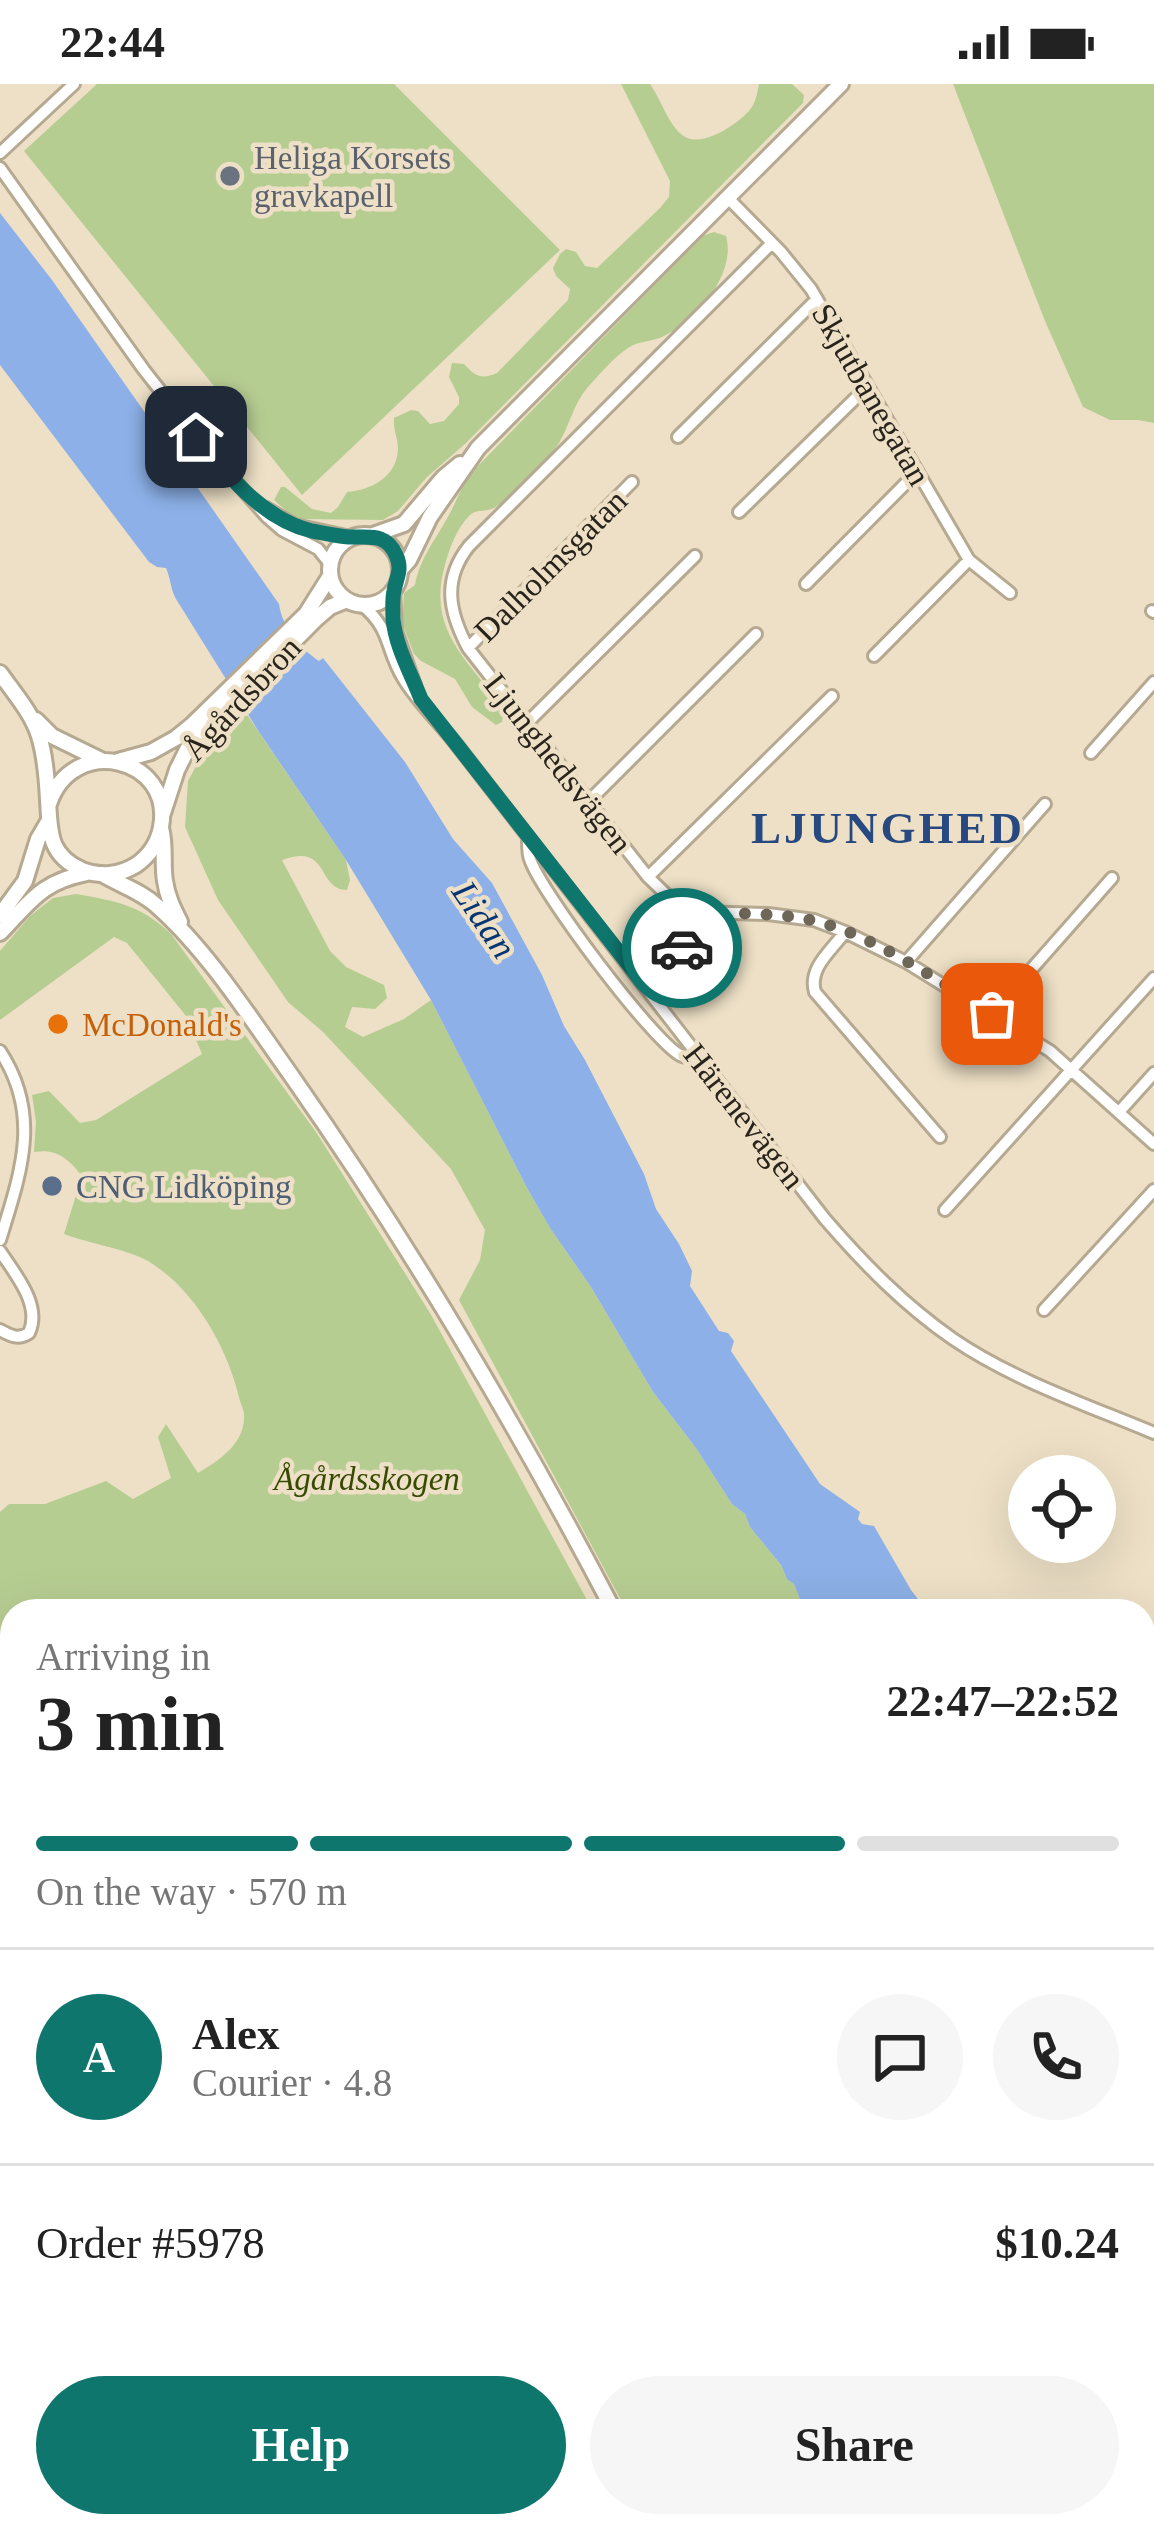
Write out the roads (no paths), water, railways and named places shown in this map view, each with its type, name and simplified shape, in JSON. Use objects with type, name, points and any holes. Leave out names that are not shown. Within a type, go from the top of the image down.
[{"type":"main road","points":[[469,458],[400,570],[394,590],[380,602],[354,603],[336,590],[330,570],[337,548],[351,538],[373,536],[404,524],[443,478],[469,458],[841,84]]},
{"type":"main road","points":[[373,536],[392,548],[400,570]]},
{"type":"main road","name":"Ågårdsbron","points":[[310,617],[330,570]]},
{"type":"main road","name":"Ågårdsbron","points":[[161,822],[177,770],[213,714],[310,617],[354,603]]},
{"type":"main road","points":[[0,673],[52,736],[100,760]]},
{"type":"main road","points":[[25,707],[38,732],[50,834],[61,854],[79,868],[156,904],[251,1018],[437,1296],[607,1599]]},
{"type":"main road","name":"Ågårdsbron","points":[[118,761],[165,745],[213,714]]},
{"type":"main road","points":[[49,804],[64,777],[80,765],[100,760],[130,766],[149,781],[160,804],[165,881],[184,932]]},
{"type":"main road","points":[[0,915],[25,881],[48,822]]},
{"type":"main road","points":[[0,933],[47,886],[62,879],[122,872],[140,862],[153,847],[161,822]]},
{"type":"street","points":[[0,153],[74,84]]},
{"type":"street","points":[[0,168],[200,441],[282,530],[318,549],[330,570]]},
{"type":"street","name":"Skjutbanegatan","points":[[728,198],[798,270],[969,560],[1010,593]]},
{"type":"street","name":"Ljunghedsvägen","points":[[698,912],[676,903],[648,878],[468,648],[454,620],[449,591],[461,556],[772,243]]},
{"type":"street","points":[[679,437],[818,299]]},
{"type":"street","points":[[739,512],[867,387]]},
{"type":"street","points":[[806,584],[917,472]]},
{"type":"street","name":"Dalholmsgatan","points":[[468,648],[632,482]]},
{"type":"street","points":[[249,496],[295,525],[351,538]]},
{"type":"street","points":[[526,722],[695,556]]},
{"type":"street","points":[[874,656],[969,560]]},
{"type":"street","name":"Härenevägen","points":[[394,590],[396,632],[421,699]]},
{"type":"street","name":"Härenevägen","points":[[354,603],[383,626],[394,663],[409,688],[825,1219],[871,1271],[956,1341],[1005,1368],[1154,1433]]},
{"type":"street","points":[[589,801],[756,634]]},
{"type":"street","points":[[1091,753],[1154,682]]},
{"type":"street","points":[[648,878],[832,696]]},
{"type":"street","points":[[906,962],[1045,804]]},
{"type":"street","points":[[528,837],[529,858],[538,875],[612,981],[676,1053],[699,1056]]},
{"type":"street","points":[[992,1014],[1112,878]]},
{"type":"street","points":[[643,983],[681,950],[698,912],[814,920],[906,962],[992,1014],[1073,1069],[1154,1144]]},
{"type":"street","points":[[845,932],[814,972],[815,992],[940,1137]]},
{"type":"street","points":[[945,1210],[1154,978]]},
{"type":"street","points":[[0,1051],[20,1088],[25,1119],[20,1174],[0,1240]]},
{"type":"street","points":[[1119,1112],[1154,1073]]},
{"type":"street","points":[[1044,1310],[1154,1190]]},
{"type":"street","points":[[0,1251],[25,1291],[34,1316],[23,1337],[0,1330]]},
{"type":"water","name":"Lidan","points":[[0,213],[279,604],[293,636],[319,661],[323,658],[405,762],[453,839],[492,883],[644,1174],[656,1209],[679,1244],[692,1271],[690,1286],[719,1331],[734,1341],[731,1351],[820,1484],[860,1512],[862,1524],[874,1526],[918,1599],[800,1599],[745,1514],[732,1504],[653,1392],[550,1228],[431,1000],[176,599],[166,568],[149,562],[0,365]]},
{"type":"place","name":"Heliga Korsets gravkapell","points":[[230,176]]},
{"type":"place","name":"McDonald's","points":[[58,1024]]},
{"type":"place","name":"CNG Lidköping","points":[[52,1186]]},
{"type":"district","name":"LJUNGHED","points":[[888,827]]},
{"type":"park label","name":"Ågårdsskogen","points":[[367,1478]]}]
